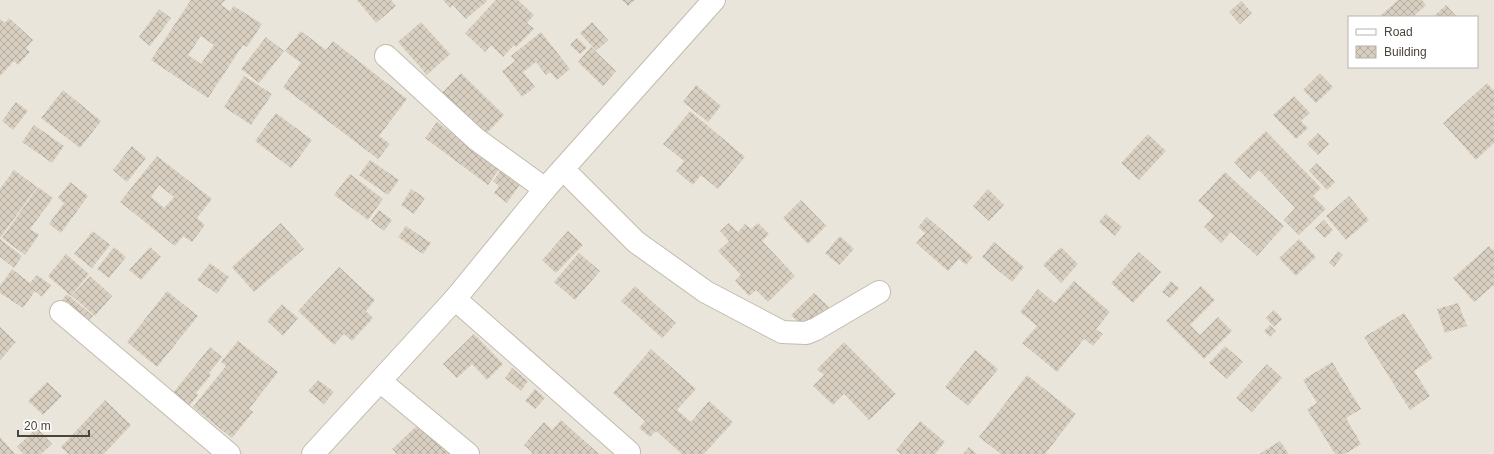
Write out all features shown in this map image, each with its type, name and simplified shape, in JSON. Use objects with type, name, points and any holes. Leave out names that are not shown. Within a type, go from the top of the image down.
[{"type":"street","points":[[313,454],[455,299],[545,189],[714,0]]},
{"type":"street","points":[[386,56],[476,139],[545,189]]},
{"type":"street","points":[[563,169],[636,242],[706,292],[782,332],[806,333],[816,330],[879,292]]},
{"type":"street","points":[[455,299],[629,452]]},
{"type":"street","points":[[61,312],[229,454]]},
{"type":"street","points":[[380,381],[468,454]]},
{"type":"shaded area","points":[[0,0],[1494,0],[1494,454],[0,454]]},
{"type":"building","points":[[191,0],[225,0],[221,5],[230,11],[234,6],[262,24],[247,47],[243,45],[208,98],[151,60]],"holes":[[[201,36],[214,45],[201,64],[188,55]]]},
{"type":"building","points":[[357,0],[391,0],[396,6],[376,23]]},
{"type":"building","points":[[443,0],[487,1],[466,19],[453,5],[450,8]]},
{"type":"building","points":[[496,0],[518,0],[534,15],[527,23],[534,29],[516,47],[514,45],[503,57],[491,45],[485,52],[465,33]]},
{"type":"building","points":[[622,0],[635,0],[628,6]]},
{"type":"building","points":[[1398,0],[1422,0],[1426,5],[1414,16],[1380,16]]},
{"type":"building","points":[[1241,1],[1252,13],[1240,24],[1229,12]]},
{"type":"building","points":[[1446,5],[1456,16],[1434,16]]},
{"type":"building","points":[[159,9],[171,18],[150,46],[139,37]]},
{"type":"building","points":[[9,18],[33,40],[26,48],[30,52],[18,65],[14,61],[0,76],[0,19],[5,23]]},
{"type":"building","points":[[421,22],[450,54],[427,75],[398,42]]},
{"type":"building","points":[[592,22],[608,40],[596,51],[580,33]]},
{"type":"building","points":[[301,31],[326,50],[333,41],[407,99],[379,136],[390,144],[378,159],[283,87],[301,63],[285,51]]},
{"type":"building","points":[[541,32],[570,69],[557,80],[550,72],[546,75],[536,62],[523,72],[535,87],[522,97],[502,71],[515,61],[511,56]]},
{"type":"building","points":[[266,37],[284,51],[259,83],[241,69]]},
{"type":"building","points":[[577,38],[587,48],[580,54],[570,45]]},
{"type":"building","points":[[591,47],[616,71],[603,86],[578,62]]},
{"type":"building","points":[[461,73],[504,115],[484,136],[441,94]]},
{"type":"building","points":[[1320,73],[1333,87],[1316,103],[1303,90]]},
{"type":"building","points":[[244,76],[272,94],[251,125],[224,107]]},
{"type":"building","points":[[1487,83],[1494,91],[1494,143],[1476,160],[1443,123]]},
{"type":"building","points":[[696,85],[721,106],[708,122],[683,102]]},
{"type":"building","points":[[63,90],[101,121],[80,148],[41,118]]},
{"type":"building","points":[[1294,96],[1310,113],[1301,121],[1308,128],[1296,139],[1273,115]]},
{"type":"building","points":[[16,102],[28,111],[13,130],[2,121]]},
{"type":"building","points":[[690,111],[745,157],[718,189],[701,175],[693,185],[676,171],[684,161],[663,144]]},
{"type":"building","points":[[276,113],[312,140],[291,168],[255,141]]},
{"type":"building","points":[[437,122],[500,168],[488,185],[425,138]]},
{"type":"building","points":[[34,125],[64,146],[52,163],[22,142]]},
{"type":"building","points":[[1266,131],[1321,188],[1313,196],[1326,209],[1299,235],[1284,220],[1295,208],[1259,170],[1250,179],[1234,162]]},
{"type":"building","points":[[1318,133],[1329,144],[1318,155],[1307,144]]},
{"type":"building","points":[[1148,134],[1166,151],[1139,180],[1121,163]]},
{"type":"building","points":[[132,146],[146,158],[127,182],[113,170]]},
{"type":"building","points":[[157,156],[212,199],[197,218],[205,225],[192,242],[183,236],[175,246],[120,202]],"holes":[[[159,185],[174,197],[164,208],[151,197]]]},
{"type":"building","points":[[370,160],[399,180],[388,195],[359,175]]},
{"type":"building","points":[[1317,163],[1335,182],[1327,190],[1309,171]]},
{"type":"building","points":[[502,169],[521,183],[507,203],[494,193],[499,186],[493,181]]},
{"type":"building","points":[[14,170],[37,187],[0,238],[0,189]]},
{"type":"building","points":[[1225,172],[1284,226],[1257,256],[1231,232],[1221,243],[1204,227],[1214,216],[1198,201]]},
{"type":"building","points":[[350,174],[383,199],[368,220],[334,195]]},
{"type":"building","points":[[70,182],[88,196],[61,233],[49,224],[64,203],[58,198]]},
{"type":"building","points":[[38,187],[53,198],[30,229],[39,235],[25,255],[2,238]]},
{"type":"building","points":[[411,189],[425,198],[414,214],[401,205]]},
{"type":"building","points":[[988,189],[1004,205],[989,221],[973,206]]},
{"type":"building","points":[[1349,196],[1369,220],[1346,240],[1326,216]]},
{"type":"building","points":[[801,200],[826,226],[808,244],[783,218]]},
{"type":"building","points":[[379,210],[392,220],[384,231],[371,221]]},
{"type":"building","points":[[1106,214],[1122,227],[1115,236],[1099,222]]},
{"type":"building","points":[[927,217],[973,257],[966,265],[959,259],[948,271],[916,243],[925,233],[918,227]]},
{"type":"building","points":[[1324,220],[1333,230],[1325,238],[1315,228]]},
{"type":"building","points":[[281,223],[304,249],[254,292],[232,267]]},
{"type":"building","points":[[729,223],[738,232],[745,224],[751,229],[758,223],[769,234],[762,241],[795,276],[768,302],[756,290],[749,296],[735,281],[741,275],[718,251],[729,241],[720,231]]},
{"type":"building","points":[[406,226],[431,243],[423,254],[398,237]]},
{"type":"building","points":[[93,231],[110,245],[92,268],[74,254]]},
{"type":"building","points":[[568,231],[583,245],[556,273],[542,260]]},
{"type":"building","points":[[840,236],[854,249],[839,265],[825,253]]},
{"type":"building","points":[[0,239],[22,256],[14,268],[0,257]]},
{"type":"building","points":[[1299,239],[1316,257],[1296,276],[1279,258]]},
{"type":"building","points":[[994,242],[1024,267],[1012,282],[982,257]]},
{"type":"building","points":[[1489,246],[1494,251],[1494,285],[1474,302],[1453,278]]},
{"type":"building","points":[[114,247],[126,257],[109,278],[97,269]]},
{"type":"building","points":[[150,247],[161,257],[141,280],[129,270]]},
{"type":"building","points":[[1061,247],[1078,264],[1061,283],[1043,265]]},
{"type":"building","points":[[1338,251],[1343,255],[1334,267],[1329,263]]},
{"type":"building","points":[[1139,252],[1161,272],[1133,303],[1111,283]]},
{"type":"building","points":[[579,253],[600,271],[575,300],[554,282]]},
{"type":"building","points":[[66,254],[89,274],[71,296],[48,276]]},
{"type":"building","points":[[210,263],[229,277],[217,294],[197,280]]},
{"type":"building","points":[[339,267],[375,300],[366,311],[373,318],[352,341],[344,334],[334,345],[298,311]]},
{"type":"building","points":[[12,269],[30,283],[37,275],[51,285],[42,297],[35,291],[23,308],[0,293],[0,286]]},
{"type":"building","points":[[90,276],[112,296],[95,316],[72,296]]},
{"type":"building","points":[[1074,281],[1110,312],[1096,329],[1103,334],[1093,346],[1084,339],[1057,372],[1022,343],[1037,326],[1020,312],[1038,289],[1055,303]]},
{"type":"building","points":[[1171,281],[1179,288],[1170,298],[1162,292]]},
{"type":"building","points":[[635,286],[676,323],[662,338],[621,301]]},
{"type":"building","points":[[1201,286],[1215,300],[1190,325],[1200,335],[1218,317],[1232,331],[1204,359],[1166,321]]},
{"type":"building","points":[[167,291],[198,316],[157,367],[127,342]]},
{"type":"building","points":[[814,293],[829,307],[806,330],[791,315]]},
{"type":"building","points":[[67,294],[93,316],[85,325],[59,303]]},
{"type":"building","points":[[1458,303],[1467,326],[1445,333],[1437,309]]},
{"type":"building","points":[[282,304],[298,318],[283,336],[267,321]]},
{"type":"building","points":[[1274,310],[1282,319],[1274,327],[1266,318]]},
{"type":"building","points":[[1404,313],[1433,358],[1414,371],[1430,396],[1410,410],[1364,337]]},
{"type":"building","points":[[1270,325],[1276,331],[1270,337],[1264,331]]},
{"type":"building","points":[[0,327],[16,342],[0,360]]},
{"type":"building","points":[[474,334],[503,364],[487,380],[472,364],[457,378],[443,364]]},
{"type":"building","points":[[238,341],[278,372],[249,409],[253,412],[232,438],[193,407],[226,366],[221,362]]},
{"type":"building","points":[[844,342],[896,394],[869,420],[844,394],[833,405],[813,386],[824,375],[817,369]]},
{"type":"building","points":[[1225,346],[1243,362],[1227,379],[1209,363]]},
{"type":"building","points":[[210,347],[222,357],[209,373],[211,375],[196,393],[198,395],[189,406],[173,393]]},
{"type":"building","points":[[651,349],[696,389],[677,410],[691,422],[709,401],[733,422],[704,454],[682,454],[656,431],[650,437],[639,428],[645,421],[613,393]]},
{"type":"building","points":[[975,350],[998,369],[968,406],[945,387]]},
{"type":"building","points":[[1332,362],[1361,409],[1346,418],[1361,444],[1345,454],[1335,454],[1307,409],[1317,403],[1303,380]]},
{"type":"building","points":[[1267,364],[1282,378],[1252,412],[1236,398]]},
{"type":"building","points":[[512,368],[528,381],[521,391],[505,378]]},
{"type":"building","points":[[1027,375],[1076,414],[1045,454],[1001,454],[979,437]]},
{"type":"building","points":[[318,380],[334,392],[324,404],[308,391]]},
{"type":"building","points":[[47,382],[62,396],[43,415],[28,401]]},
{"type":"building","points":[[535,389],[545,398],[535,409],[525,401]]},
{"type":"building","points":[[105,400],[131,425],[104,454],[68,454],[61,447]]},
{"type":"building","points":[[423,420],[455,454],[397,454],[392,449]]},
{"type":"building","points":[[561,420],[599,454],[531,454],[532,452],[524,445],[544,422],[552,430]]},
{"type":"building","points":[[920,421],[945,442],[935,454],[901,454],[896,450]]},
{"type":"building","points":[[37,428],[52,444],[41,454],[23,454],[17,447]]},
{"type":"building","points":[[0,437],[15,454],[0,454]]},
{"type":"building","points":[[1280,441],[1289,454],[1259,454]]},
{"type":"building","points":[[969,447],[977,454],[963,454]]}]
